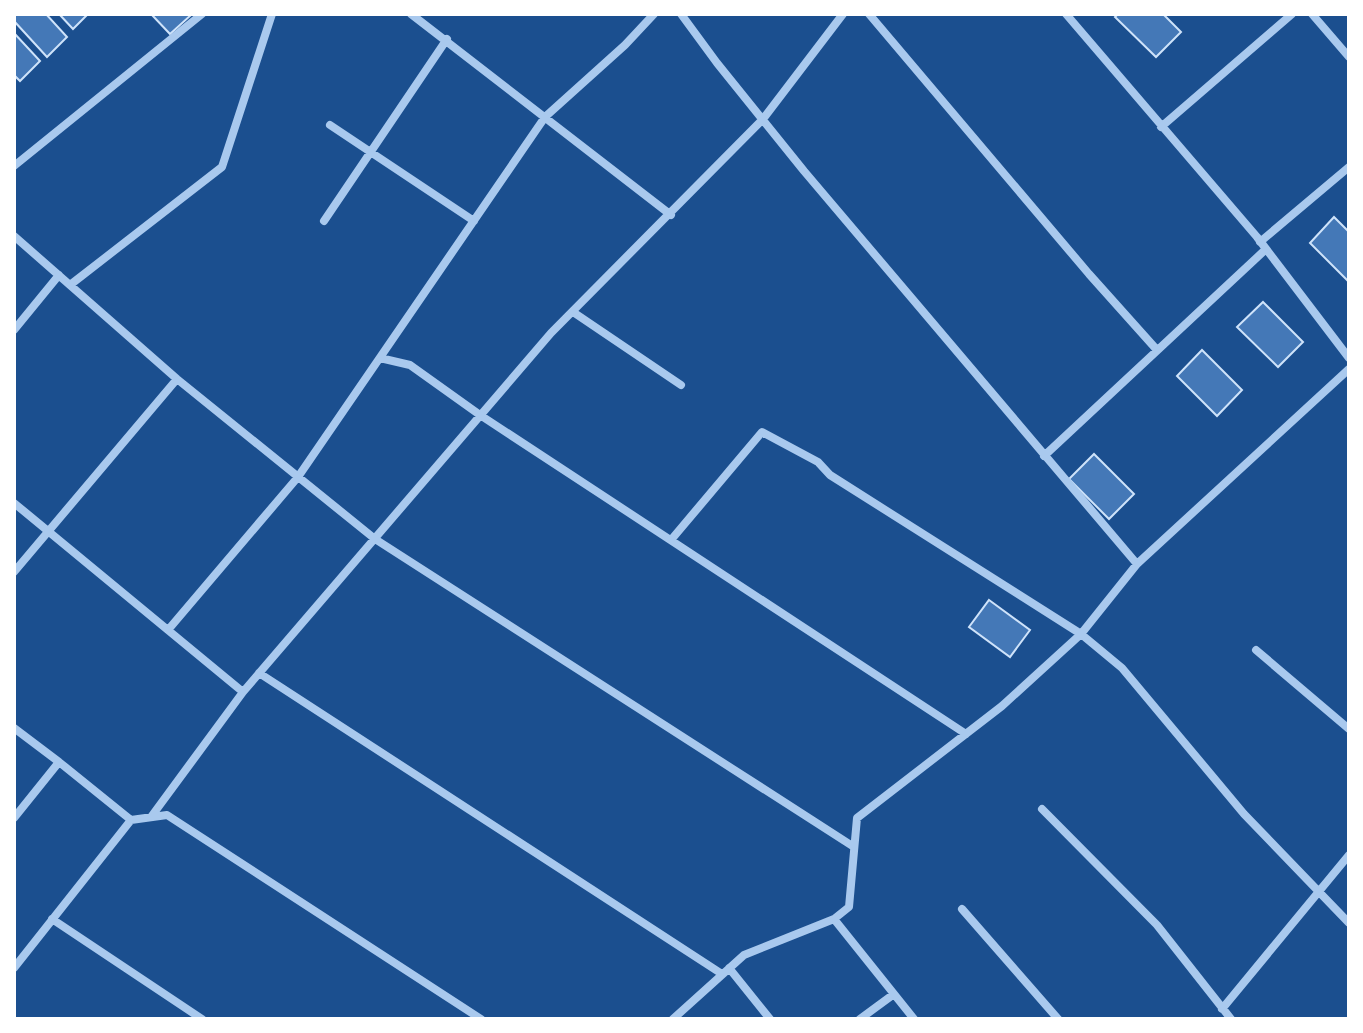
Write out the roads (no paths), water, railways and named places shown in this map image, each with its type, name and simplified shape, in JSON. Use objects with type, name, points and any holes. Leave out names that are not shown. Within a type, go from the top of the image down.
[{"type":"street","points":[[14,166],[202,14]]},
{"type":"street","points":[[70,285],[222,167],[272,14]]},
{"type":"street","points":[[411,14],[671,215]]},
{"type":"street","points":[[168,630],[298,477],[545,117],[625,45],[654,14]]},
{"type":"street","points":[[681,14],[763,119],[1137,564]]},
{"type":"street","points":[[151,817],[243,692],[480,415],[573,312],[763,119],[843,14]]},
{"type":"street","points":[[869,14],[1157,350]]},
{"type":"street","points":[[1066,14],[1262,246],[1349,358]]},
{"type":"street","points":[[1161,127],[1292,14]]},
{"type":"street","points":[[1312,14],[1349,57]]},
{"type":"street","points":[[324,221],[447,39]]},
{"type":"street","points":[[330,125],[474,221]]},
{"type":"street","points":[[1044,456],[1262,246],[1349,167]]},
{"type":"street","points":[[14,236],[177,379],[375,539],[854,847]]},
{"type":"street","points":[[14,330],[59,275]]},
{"type":"street","points":[[573,312],[681,385]]},
{"type":"street","points":[[380,358],[410,365],[480,415],[966,734]]},
{"type":"street","points":[[673,1019],[744,955],[834,919],[849,907],[857,818],[1002,706],[1081,634],[1137,564],[1349,369]]},
{"type":"street","points":[[14,572],[177,379]]},
{"type":"street","points":[[671,540],[762,432],[818,462],[830,475],[1081,634],[1122,668],[1244,814],[1349,923]]},
{"type":"street","points":[[14,503],[243,692]]},
{"type":"street","points":[[1256,650],[1349,729]]},
{"type":"street","points":[[259,673],[726,971],[770,1019]]},
{"type":"street","points":[[14,728],[131,820]]},
{"type":"street","points":[[14,818],[59,762]]},
{"type":"street","points":[[1042,809],[1157,925],[1231,1019]]},
{"type":"street","points":[[14,968],[131,820],[167,815],[481,1019]]},
{"type":"street","points":[[1222,1009],[1317,890],[1349,855]]},
{"type":"street","points":[[962,909],[1058,1019]]},
{"type":"street","points":[[52,919],[202,1019]]},
{"type":"street","points":[[834,919],[914,1019]]},
{"type":"street","points":[[860,1019],[894,994]]}]
